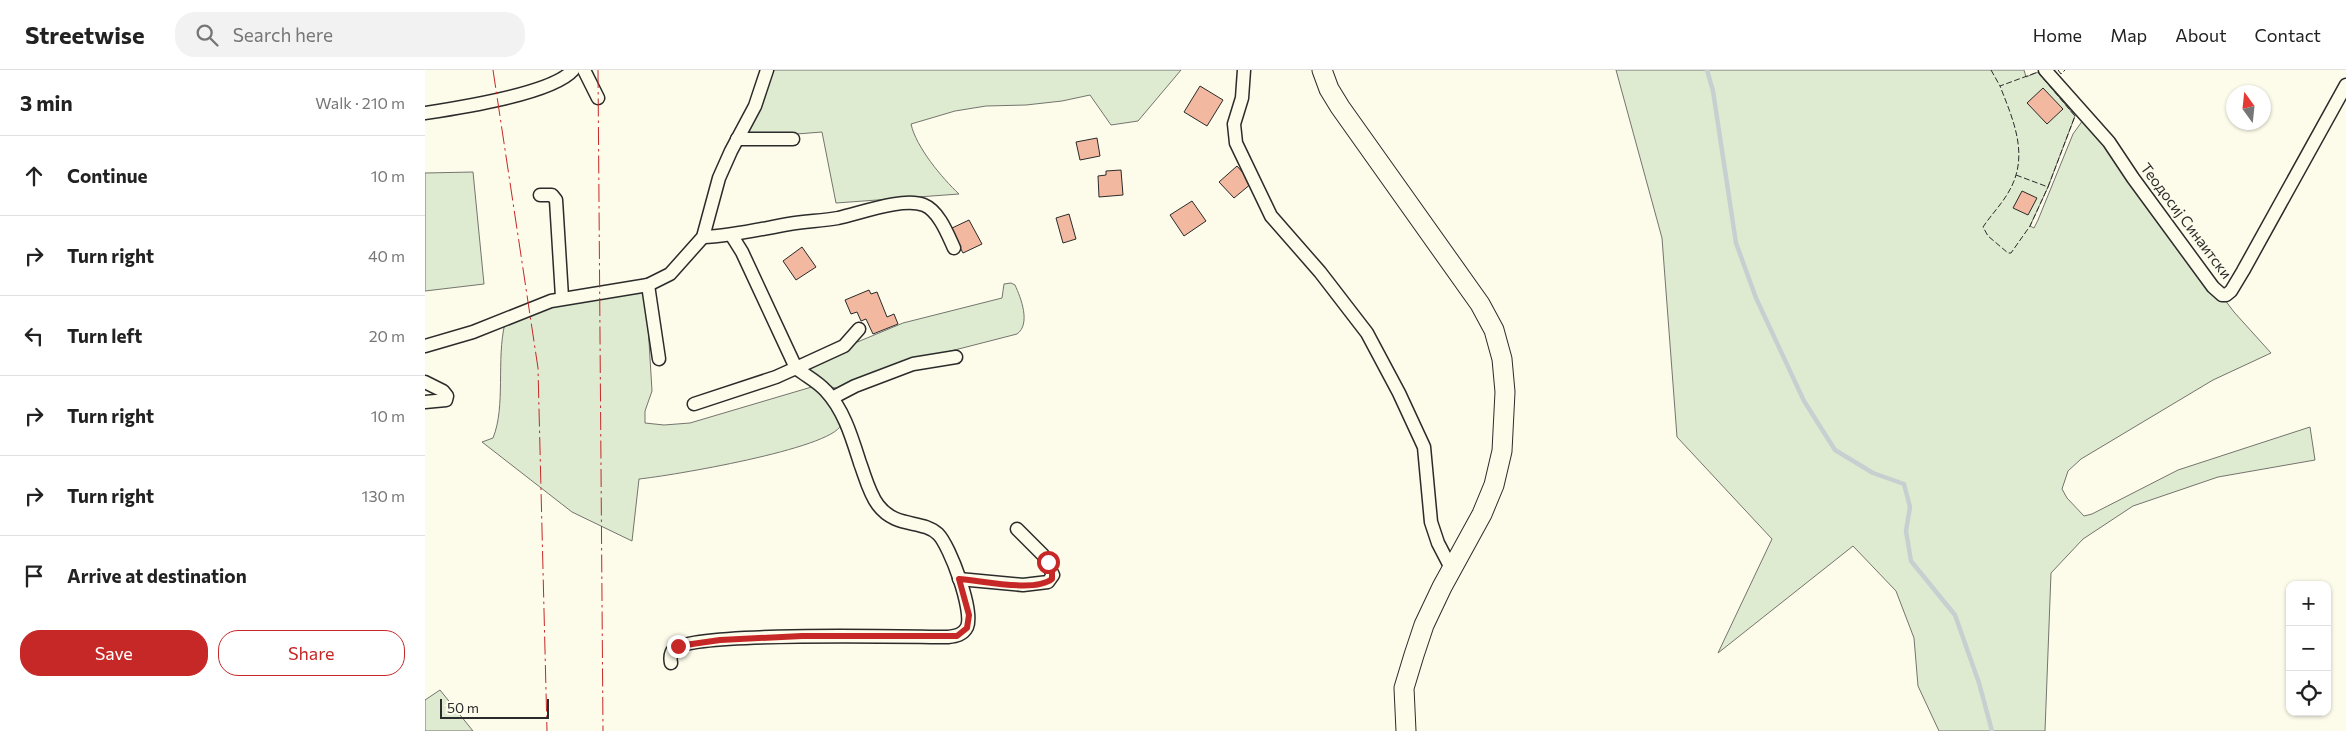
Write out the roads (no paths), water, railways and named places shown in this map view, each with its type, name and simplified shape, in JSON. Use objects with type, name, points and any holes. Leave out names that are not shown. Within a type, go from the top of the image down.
[{"type":"street","points":[[425,113],[469,106],[542,87],[559,81],[573,70]]},
{"type":"street","points":[[584,70],[598,98]]},
{"type":"street","points":[[425,346],[473,332],[562,297],[648,285],[666,278],[703,238],[714,192],[737,139],[755,106],[767,70]]},
{"type":"street","points":[[1244,70],[1242,98],[1234,124],[1236,143],[1271,216],[1320,272],[1367,333],[1399,393],[1424,447],[1431,522],[1438,543],[1452,570]]},
{"type":"street","points":[[1322,70],[1329,89],[1340,107],[1480,304],[1494,330],[1502,359],[1505,392],[1504,420],[1502,450],[1494,485],[1482,514],[1424,626],[1404,688],[1407,731]]},
{"type":"street","name":"Теодосиј Синаитски","points":[[2045,70],[2109,142],[2213,287],[2222,295],[2226,295],[2231,291],[2243,271],[2346,86]]},
{"type":"street","points":[[737,139],[763,141],[793,139]]},
{"type":"street","points":[[540,195],[551,195],[555,200],[562,297]]},
{"type":"street","points":[[703,238],[732,236],[789,224],[839,218],[876,208],[922,204],[934,213],[954,248]]},
{"type":"street","points":[[671,663],[671,652],[678,646],[711,641],[802,636],[957,636],[967,628],[969,615],[959,579],[946,548],[937,534],[929,529],[897,520],[876,502],[842,415],[832,398],[815,381],[796,368],[742,252],[732,236]]},
{"type":"street","points":[[648,285],[659,359]]},
{"type":"street","points":[[694,404],[777,377],[844,346],[859,329]]},
{"type":"street","points":[[832,398],[855,386],[905,366],[924,361],[956,357]]},
{"type":"street","points":[[425,382],[447,396],[446,400],[441,402],[425,402]]},
{"type":"street","points":[[959,579],[1023,585],[1048,582],[1053,575],[1048,562],[1017,529]]},
{"type":"waterway","points":[[1707,70],[1713,91],[1736,243],[1756,298],[1804,401],[1835,450],[1873,473],[1904,484],[1910,507],[1906,531],[1911,561],[1955,615],[1979,683],[1992,731]]}]
